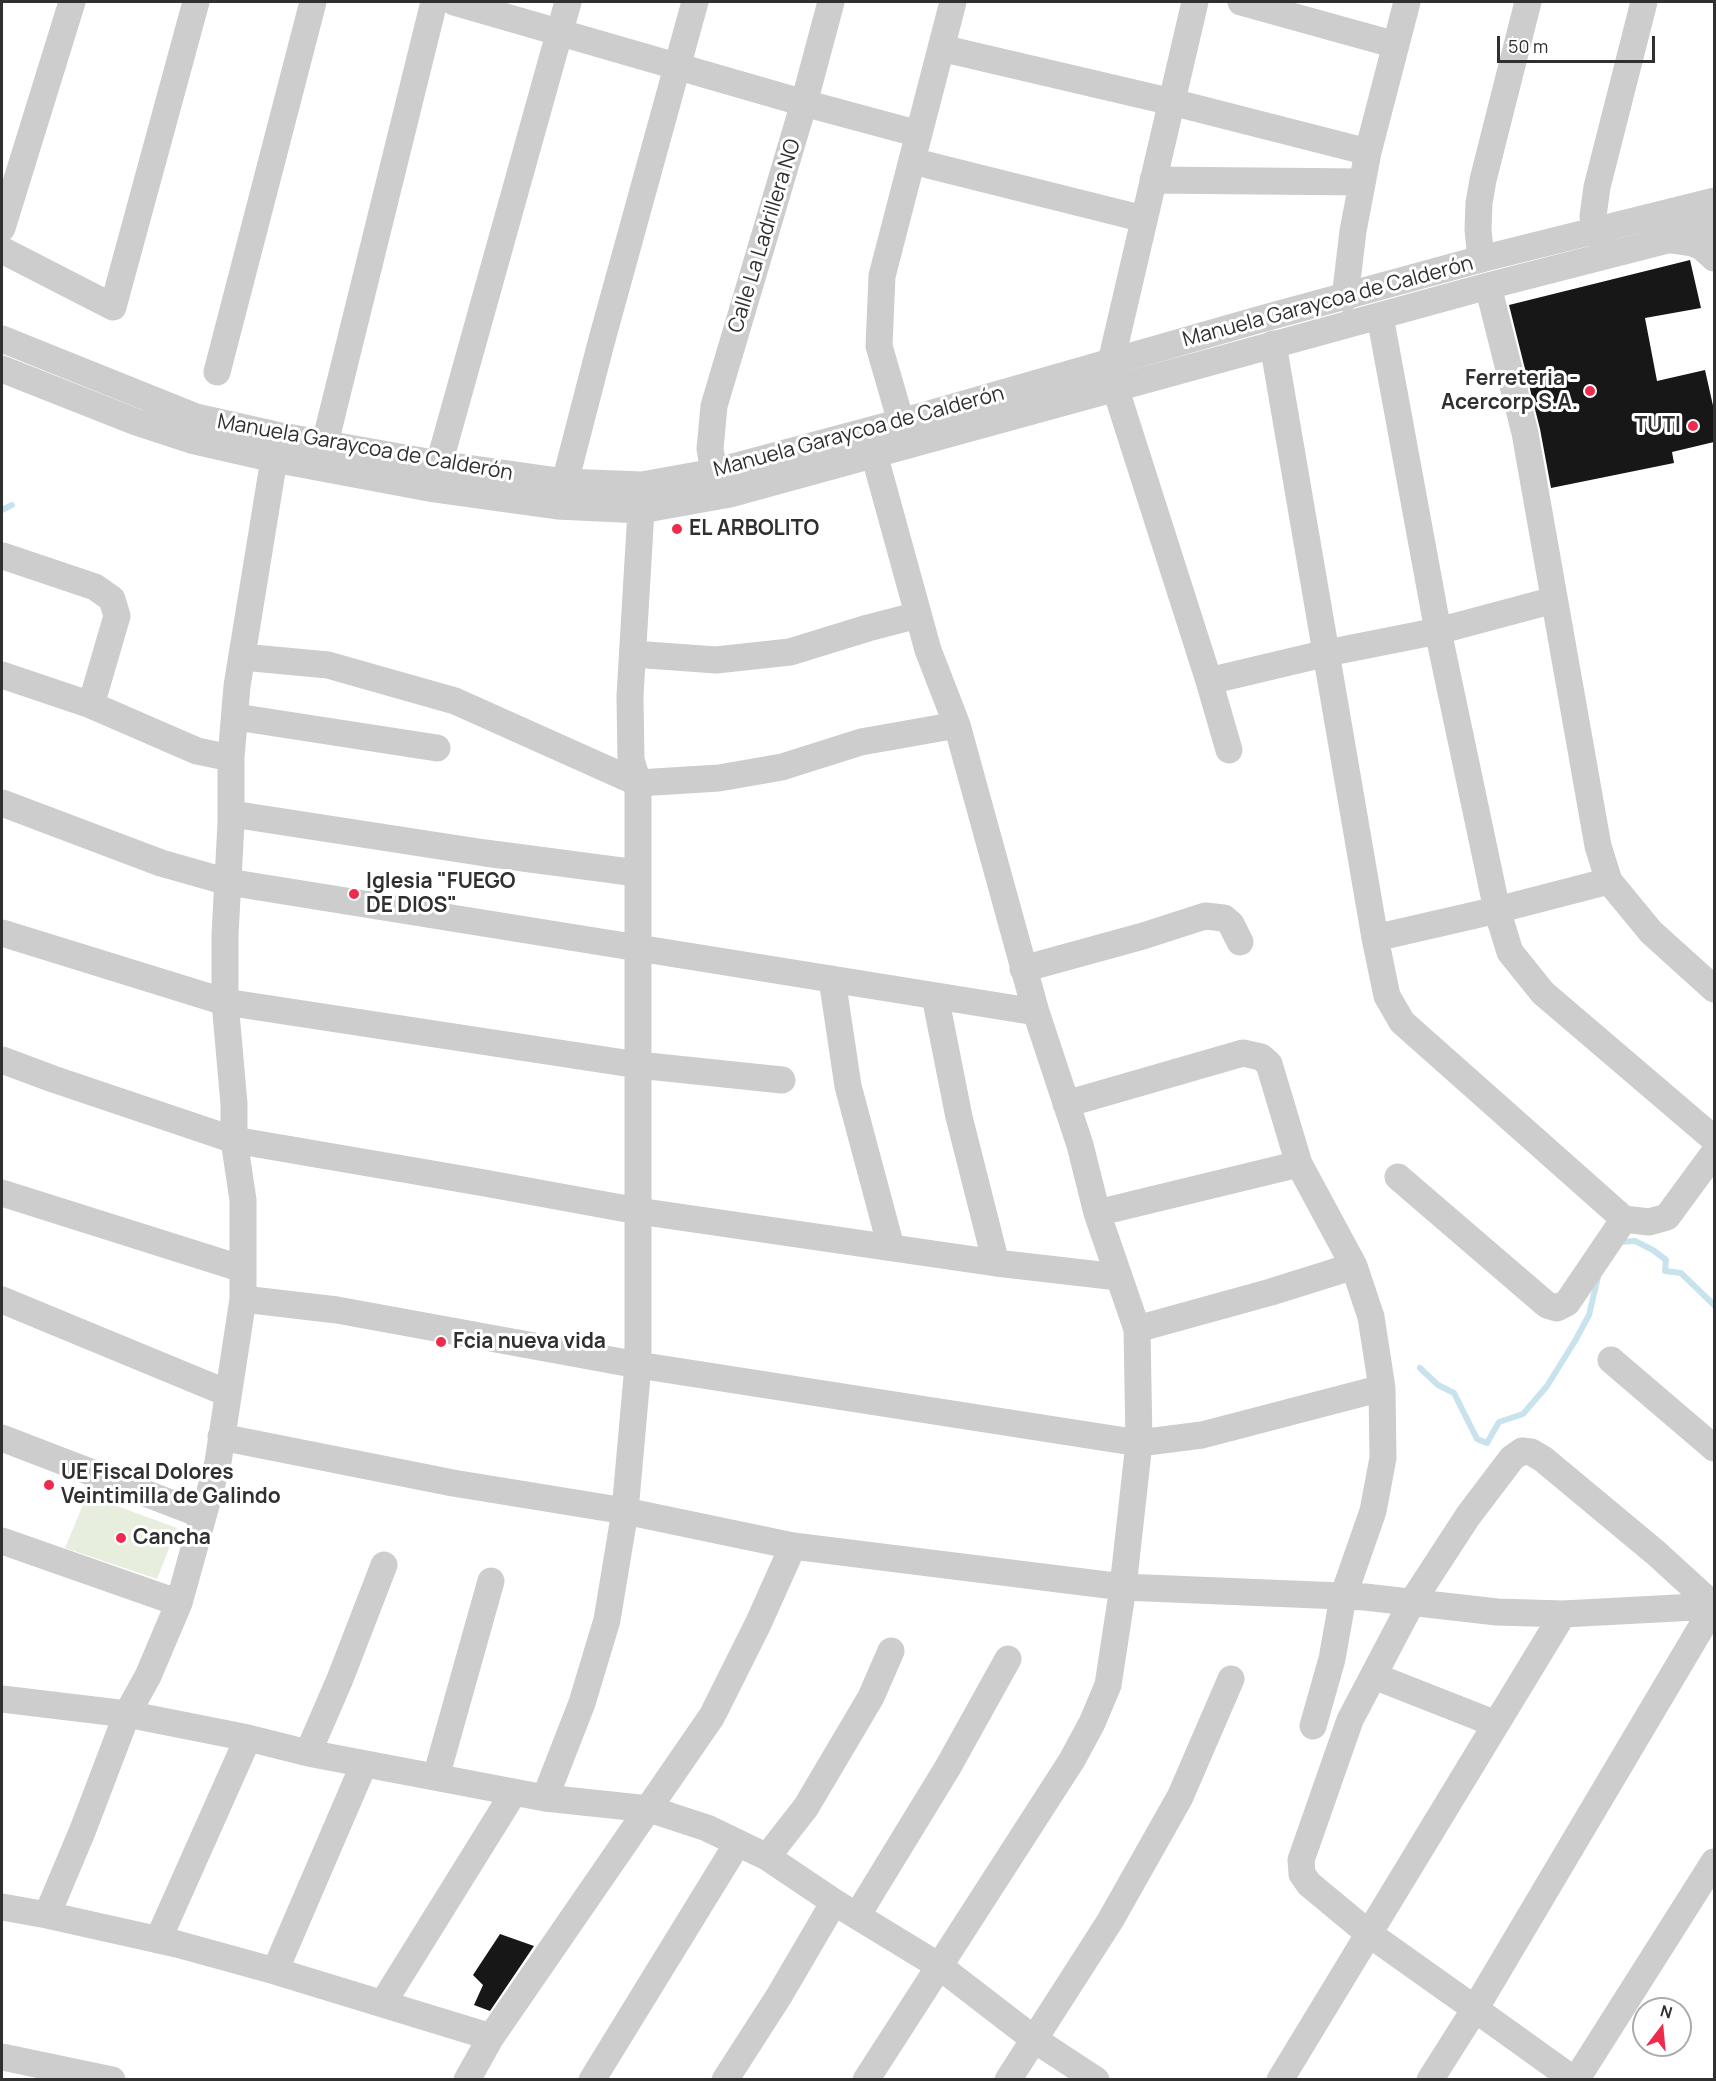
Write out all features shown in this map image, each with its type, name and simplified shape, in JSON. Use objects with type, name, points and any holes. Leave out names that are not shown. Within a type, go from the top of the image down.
[{"type":"street","points":[[2,228],[72,2]]},
{"type":"street","points":[[2,250],[113,307],[196,2]]},
{"type":"street","points":[[217,372],[313,2]]},
{"type":"street","points":[[325,444],[434,2]]},
{"type":"street","points":[[454,2],[804,104],[919,134]]},
{"type":"street","points":[[439,464],[568,2]]},
{"type":"street","points":[[565,482],[695,2]]},
{"type":"street","name":"Calle La Ladrillera NO","points":[[714,472],[710,448],[714,406],[804,104],[831,2]]},
{"type":"street","points":[[901,422],[879,346],[882,276],[953,2]]},
{"type":"street","points":[[1195,2],[1144,219],[1113,374],[1229,750]]},
{"type":"street","points":[[1241,2],[1396,45]]},
{"type":"street","points":[[1345,298],[1353,231],[1368,152],[1407,2]]},
{"type":"street","points":[[1481,259],[1478,230],[1483,180],[1528,2]]},
{"type":"street","points":[[1602,242],[1593,216],[1597,188],[1644,2]]},
{"type":"street","points":[[941,48],[1172,102],[1368,152]]},
{"type":"street","points":[[912,161],[1144,219]]},
{"type":"street","points":[[1154,180],[1362,182]]},
{"type":"street","name":"Manuela Garaycoa de Calderón","points":[[2,339],[196,417],[276,435],[439,464],[565,482],[642,485],[714,472],[901,422],[1113,374],[1273,344],[1488,286],[1602,242],[1714,207]]},
{"type":"street","name":"Manuela Garaycoa de Calderón","points":[[2,369],[136,422],[191,440],[274,459],[434,489],[546,505],[640,510],[730,494],[874,454],[1345,298],[1481,259],[1602,242],[1670,240],[1714,207]]},
{"type":"street","points":[[1670,240],[1702,247],[1714,258]]},
{"type":"street","points":[[1488,286],[1525,433],[1598,846],[1610,881],[1651,932],[1714,989]]},
{"type":"street","points":[[1380,316],[1438,631],[1497,910],[1510,952],[1544,993],[1714,1139]]},
{"type":"street","points":[[1273,344],[1375,938],[1388,996],[1402,1022],[1624,1219],[1649,1222],[1667,1217],[1714,1152]]},
{"type":"street","points":[[866,2079],[1072,1760],[1092,1723],[1108,1685],[1123,1587],[1139,1443],[1137,1329],[1097,1213],[1080,1144],[1023,969],[952,714],[928,650],[874,454]]},
{"type":"street","points":[[47,1915],[82,1832],[127,1714],[148,1676],[179,1603],[218,1462],[243,1299],[243,1200],[234,1140],[234,1104],[225,1002],[225,935],[232,814],[231,758],[237,686],[274,459]]},
{"type":"street","points":[[545,1798],[582,1703],[607,1620],[625,1511],[638,1365],[637,873],[635,771],[630,696],[640,510]]},
{"type":"street","points":[[3,556],[95,587],[112,599],[117,616],[90,705]]},
{"type":"street","points":[[1209,681],[1327,653],[1438,631],[1554,600]]},
{"type":"street","points":[[633,654],[716,660],[790,652],[918,615]]},
{"type":"street","points":[[243,653],[328,665],[456,701],[635,771],[719,778],[782,767],[952,714]]},
{"type":"street","points":[[2,675],[90,705],[197,751],[231,758]]},
{"type":"street","points":[[236,717],[437,748]]},
{"type":"street","points":[[2,803],[161,863],[228,882],[1036,1012]]},
{"type":"street","points":[[232,814],[485,853],[637,873]]},
{"type":"street","points":[[1375,938],[1610,881]]},
{"type":"street","points":[[1023,969],[1143,936],[1205,916],[1224,918],[1231,924],[1240,942]]},
{"type":"street","points":[[2,933],[225,1002],[638,1065],[782,1080]]},
{"type":"street","points":[[832,979],[848,1086],[891,1247]]},
{"type":"street","points":[[935,996],[959,1117],[996,1263]]},
{"type":"street","points":[[1066,1104],[1243,1053],[1261,1057],[1269,1064],[1299,1164],[1354,1266],[1371,1317],[1382,1388],[1383,1458],[1354,1597],[1332,1659],[1313,1726]]},
{"type":"street","points":[[2,1059],[53,1079],[234,1140],[638,1211],[996,1263],[1119,1277]]},
{"type":"street","points":[[1097,1213],[1299,1164]]},
{"type":"street","points":[[1398,1177],[1547,1305],[1557,1308],[1567,1303],[1624,1219]]},
{"type":"street","points":[[2,1193],[243,1269]]},
{"type":"street","points":[[1137,1329],[1271,1292],[1354,1266]]},
{"type":"street","points":[[243,1299],[337,1310],[638,1365],[1139,1443],[1202,1435],[1382,1388]]},
{"type":"street","points":[[2,1300],[227,1393]]},
{"type":"street","points":[[1611,1360],[1714,1448]]},
{"type":"street","points":[[221,1437],[453,1483],[625,1511],[793,1546],[1123,1587],[1354,1597],[1497,1612],[1563,1614],[1714,1606]]},
{"type":"street","points":[[2,1438],[202,1515]]},
{"type":"street","points":[[1712,1870],[1575,2079],[1368,1933],[1309,1884],[1302,1874],[1301,1860],[1350,1720],[1374,1676],[1405,1601],[1512,1458],[1522,1451],[1531,1452],[1543,1459],[1656,1553],[1714,1606]]},
{"type":"street","points":[[2,1541],[179,1603]]},
{"type":"street","points":[[466,2079],[491,2037],[712,1716],[758,1624],[793,1546]]},
{"type":"street","points":[[308,1753],[340,1679],[384,1565]]},
{"type":"street","points":[[436,1778],[490,1581]]},
{"type":"street","points":[[1430,2079],[1475,2009],[1714,1606]]},
{"type":"street","points":[[1280,2079],[1563,1614]]},
{"type":"street","points":[[767,1857],[806,1807],[871,1697],[891,1651]]},
{"type":"street","points":[[857,1916],[948,1767],[1008,1659]]},
{"type":"street","points":[[1374,1676],[1496,1725]]},
{"type":"street","points":[[1008,2079],[1110,1921],[1180,1797],[1231,1679]]},
{"type":"street","points":[[2,1699],[127,1714],[248,1738],[308,1753],[545,1798],[649,1809],[706,1828],[767,1857],[834,1902],[939,1966],[1035,2040],[1096,2079]]},
{"type":"street","points":[[158,1940],[248,1738]]},
{"type":"street","points":[[274,1971],[364,1764]]},
{"type":"street","points":[[382,2003],[514,1792]]},
{"type":"street","points":[[592,2079],[737,1844]]},
{"type":"street","points":[[724,2079],[779,1996],[834,1902]]},
{"type":"street","points":[[2,1907],[158,1940],[274,1971],[491,2037]]},
{"type":"street","points":[[2,2057],[112,2079]]},
{"type":"green space","name":"Cancha","points":[[87,1495],[177,1528],[157,1579],[65,1548]]},
{"type":"building","name":"Ferreteria - Acercorp S.A.","points":[[1690,260],[1701,308],[1645,318],[1657,381],[1705,370],[1714,410],[1714,442],[1672,452],[1674,463],[1551,488],[1540,429],[1509,305]]},
{"type":"building","points":[[500,1934],[534,1946],[490,2011],[474,2005],[483,1985],[473,1975]]},
{"type":"waterway","points":[[2,510],[12,505]]},
{"type":"waterway","points":[[1620,1242],[1635,1241],[1653,1250],[1666,1260],[1665,1271],[1681,1273],[1714,1305]]},
{"type":"waterway","points":[[1420,1368],[1438,1385],[1454,1393],[1477,1439],[1487,1443],[1499,1422],[1523,1414],[1547,1386],[1589,1315],[1598,1277]]},
{"type":"place","name":"Ferreteria - Acercorp S.A.","points":[[1590,391]]},
{"type":"place","name":"TUTI","points":[[1693,426]]},
{"type":"place","name":"EL ARBOLITO","points":[[677,529]]},
{"type":"place","name":"Iglesia \"FUEGO DE DIOS\"","points":[[354,894]]},
{"type":"place","name":"Fcia nueva vida","points":[[441,1342]]},
{"type":"place","name":"UE Fiscal Dolores Veintimilla de Galindo","points":[[49,1485]]},
{"type":"place","name":"Cancha","points":[[121,1538]]}]
